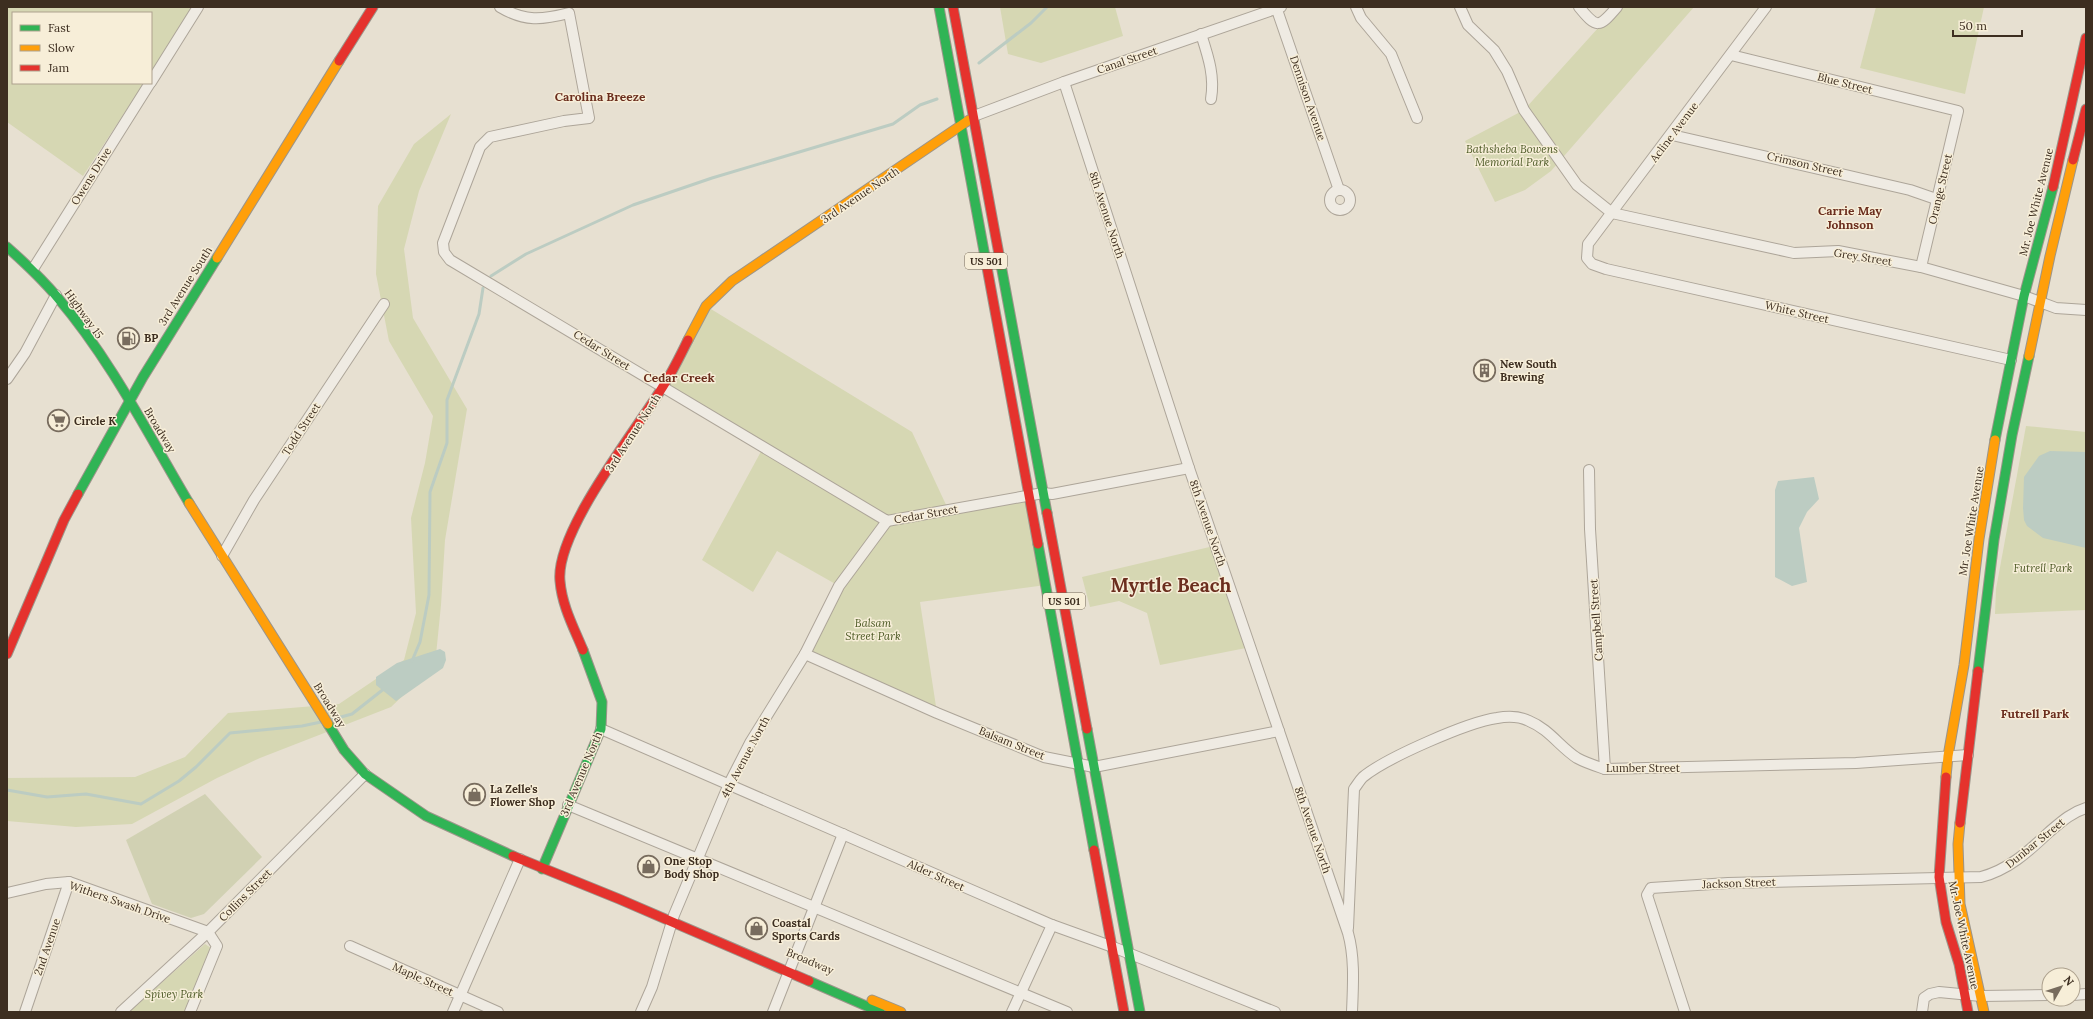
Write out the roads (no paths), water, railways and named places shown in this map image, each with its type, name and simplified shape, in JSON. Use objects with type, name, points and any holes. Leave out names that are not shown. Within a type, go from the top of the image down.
[{"type":"main road","name":"3rd Avenue South","points":[[8,647],[64,520],[130,404],[143,377],[373,7]]},
{"type":"main road","name":"US 501","points":[[939,7],[1124,1012]]},
{"type":"main road","name":"US 501","points":[[953,7],[1140,1012]]},
{"type":"main road","name":"Mr. Joe White Avenue","points":[[1968,1012],[1963,994],[1959,964],[1946,922],[1939,877],[1948,756],[1964,665],[1979,539],[2011,360],[2024,296],[2055,179],[2086,38]]},
{"type":"main road","name":"Mr. Joe White Avenue","points":[[1984,1012],[1960,904],[1958,844],[1968,755],[1994,540],[2012,435],[2040,303],[2086,109]]},
{"type":"main road","name":"3rd Avenue North","points":[[542,869],[600,729],[602,702],[593,672],[566,609],[560,581],[561,561],[573,529],[663,387],[706,306],[732,281],[974,116]]},
{"type":"main road","name":"Highway 15","points":[[7,247],[33,269],[56,295],[109,370],[130,404]]},
{"type":"main road","name":"Broadway","points":[[130,404],[222,556],[344,750],[365,774],[426,816],[542,869],[673,919],[790,970],[880,1012]]},
{"type":"main road","name":"Broadway","points":[[790,970],[901,1012]]},
{"type":"street","name":"Owens Drive","points":[[152,80],[198,7]]},
{"type":"street","name":"Cedar Street","points":[[500,7],[521,18],[536,19],[569,13],[589,118],[558,122],[490,137],[480,147],[443,243],[444,252],[450,260],[887,521],[1028,495],[1043,493],[1052,494],[1189,468]]},
{"type":"street","name":"Canal Street","points":[[974,116],[1064,82],[1278,7]]},
{"type":"street","name":"Dennison Avenue","points":[[1278,7],[1339,190]]},
{"type":"street","points":[[1356,7],[1361,18],[1391,54],[1417,118]]},
{"type":"street","points":[[1460,7],[1468,25],[1494,50],[1507,71],[1524,110],[1577,185],[1612,213]]},
{"type":"street","points":[[1579,7],[1591,22],[1599,24],[1604,22],[1617,7]]},
{"type":"street","name":"Acline Avenue","points":[[1587,258],[1588,244],[1672,135],[1766,7]]},
{"type":"street","points":[[1201,34],[1210,63],[1214,84],[1211,99]]},
{"type":"street","name":"Blue Street","points":[[1731,55],[1958,111]]},
{"type":"street","name":"8th Avenue North","points":[[1064,82],[1189,468],[1348,933],[1351,943],[1353,985],[1352,1012]]},
{"type":"street","name":"Owens Drive","points":[[33,269],[150,84]]},
{"type":"street","name":"Orange Street","points":[[1922,267],[1936,199],[1958,111]]},
{"type":"street","name":"Crimson Street","points":[[1672,135],[1910,190],[1936,199]]},
{"type":"street","name":"Grey Street","points":[[1612,213],[1794,253],[1838,251],[1922,267],[2024,296],[2056,308],[2086,310]]},
{"type":"street","name":"White Street","points":[[1587,258],[1592,264],[1606,269],[2011,360]]},
{"type":"street","points":[[7,379],[25,353],[56,295]]},
{"type":"street","name":"Todd Street","points":[[222,556],[254,500],[384,304]]},
{"type":"street","name":"Campbell Street","points":[[1590,470],[1590,529],[1605,769]]},
{"type":"street","name":"4th Avenue North","points":[[641,1012],[652,987],[673,919],[729,784],[750,743],[804,654],[839,586],[887,521]]},
{"type":"street","name":"Balsam Street","points":[[804,654],[938,713],[1044,757],[1094,767],[1279,731]]},
{"type":"street","name":"Lumber Street","points":[[1348,933],[1354,788],[1363,777],[1396,757],[1457,730],[1496,718],[1514,716],[1529,720],[1544,728],[1576,757],[1590,765],[1605,769],[1856,763],[1968,755]]},
{"type":"street","name":"Alder Street","points":[[600,729],[1052,925],[1113,947],[1275,1012]]},
{"type":"street","name":"Collins Street","points":[[121,1012],[208,932],[365,774]]},
{"type":"street","points":[[568,805],[1068,1012]]},
{"type":"street","name":"Dunbar Street","points":[[1959,878],[1981,877],[1997,873],[2017,860],[2068,816],[2086,808]]},
{"type":"street","points":[[773,1012],[844,834]]},
{"type":"street","points":[[453,1012],[459,995],[520,859]]},
{"type":"street","name":"Jackson Street","points":[[1684,1012],[1648,895],[1651,888],[1728,883],[1939,877],[1959,878]]},
{"type":"street","name":"Withers Swash Drive","points":[[7,893],[46,884],[68,882],[208,932]]},
{"type":"street","name":"2nd Avenue","points":[[25,1012],[68,882]]},
{"type":"street","points":[[1012,1012],[1052,925]]},
{"type":"street","points":[[190,1012],[217,946],[208,932]]},
{"type":"street","name":"Maple Street","points":[[350,946],[498,1012]]},
{"type":"street","points":[[1922,1012],[1924,998],[1930,994],[1939,992],[1981,996],[2041,995]]},
{"type":"waterway","points":[[979,63],[1031,23],[1047,7]]},
{"type":"waterway","points":[[491,276],[526,254],[633,205],[712,178],[893,124],[920,105],[937,99]]},
{"type":"waterway","points":[[412,661],[420,642],[429,595],[430,492],[447,443],[447,400],[479,314],[483,288]]},
{"type":"waterway","points":[[330,720],[352,714],[385,688]]},
{"type":"waterway","points":[[7,790],[47,797],[86,794],[141,804],[179,781],[196,767],[230,733],[302,726],[321,722]]},
{"type":"place","name":"BP","points":[[129,338]]},
{"type":"place","name":"New South Brewing","points":[[1485,370]]},
{"type":"place","name":"Circle K","points":[[58,421]]},
{"type":"place","name":"La Zelle's Flower Shop","points":[[474,795]]},
{"type":"place","name":"One Stop Body Shop","points":[[648,867]]},
{"type":"place","name":"Coastal Sports Cards","points":[[757,929]]},
{"type":"district","name":"Carolina Breeze","points":[[600,97]]},
{"type":"district","name":"Carrie May Johnson","points":[[1850,218]]},
{"type":"district","name":"Cedar Creek","points":[[679,378]]},
{"type":"district","name":"Myrtle Beach","points":[[1171,585]]},
{"type":"district","name":"Futrell Park","points":[[2035,714]]},
{"type":"park label","name":"Bathsheba Bowens Memorial Park","points":[[1512,155]]},
{"type":"park label","name":"Balsam Street Park","points":[[873,629]]},
{"type":"park label","name":"Spivey Park","points":[[174,994]]}]
